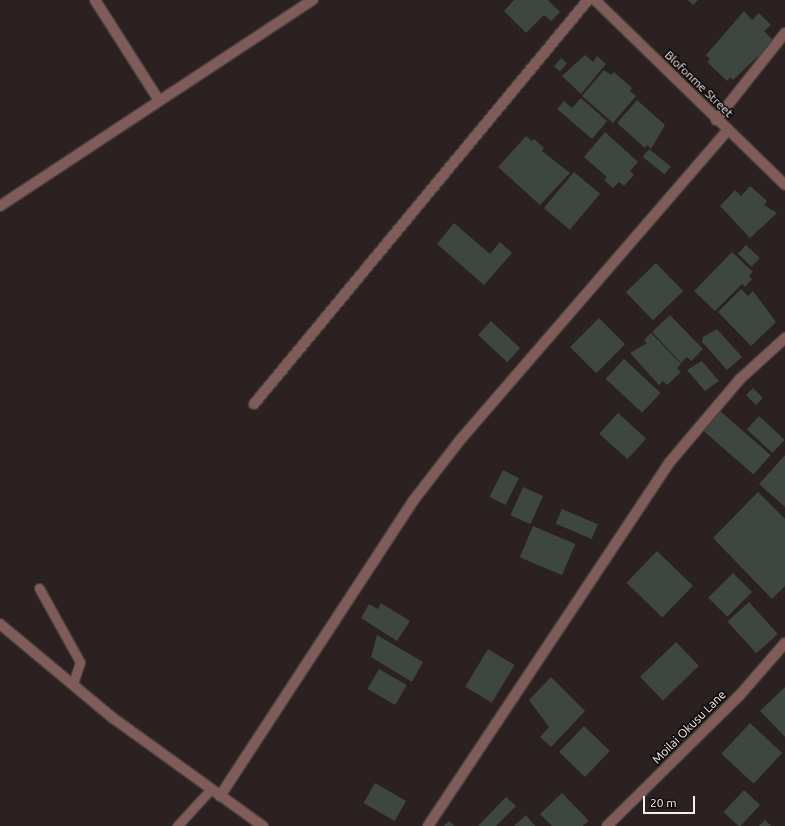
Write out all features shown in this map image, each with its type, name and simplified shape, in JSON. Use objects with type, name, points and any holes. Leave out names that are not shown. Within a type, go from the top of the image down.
[{"type":"street","points":[[95,0],[158,99]]},
{"type":"street","points":[[0,206],[158,99],[314,0]]},
{"type":"street","points":[[254,404],[588,0]]},
{"type":"street","name":"Blofonme Street","points":[[596,0],[716,120],[785,185]]},
{"type":"street","points":[[716,120],[785,34]]},
{"type":"street","points":[[220,796],[413,501],[461,439],[728,130]]},
{"type":"street","points":[[428,826],[669,463],[735,385],[785,338]]},
{"type":"street","points":[[0,624],[73,684],[220,796],[263,826]]},
{"type":"street","name":"Moilai Okusu Lane","points":[[607,826],[740,696],[785,643]]},
{"type":"lane","points":[[38,588],[80,662],[73,684]]},
{"type":"lane","points":[[177,826],[211,789]]},
{"type":"building","points":[[514,0],[548,0],[560,12],[551,21],[544,15],[526,33],[504,11]]},
{"type":"building","points":[[688,0],[698,0],[693,5]]},
{"type":"building","points":[[744,11],[752,20],[759,13],[771,25],[764,31],[774,41],[733,80],[730,77],[727,81],[707,62],[710,59],[706,55]]},
{"type":"building","points":[[585,55],[593,62],[597,56],[606,64],[581,94],[562,76]]},
{"type":"building","points":[[561,58],[567,63],[560,72],[554,66]]},
{"type":"building","points":[[604,70],[611,75],[614,72],[632,88],[630,91],[636,96],[613,123],[582,96]]},
{"type":"building","points":[[581,98],[607,121],[592,139],[557,109],[564,101],[572,108]]},
{"type":"building","points":[[637,100],[665,125],[651,149],[647,145],[645,148],[617,123]]},
{"type":"building","points":[[605,132],[638,162],[630,171],[634,175],[624,186],[619,182],[613,188],[604,180],[607,177],[584,157]]},
{"type":"building","points":[[526,136],[532,141],[534,139],[544,148],[542,151],[570,173],[540,205],[498,167]]},
{"type":"building","points":[[649,149],[671,167],[664,174],[643,157]]},
{"type":"building","points":[[574,172],[600,194],[570,230],[544,208]]},
{"type":"building","points":[[750,186],[767,201],[764,205],[777,213],[750,238],[720,206],[735,190],[741,196]]},
{"type":"building","points":[[454,223],[490,254],[500,242],[512,253],[484,285],[437,244]]},
{"type":"building","points":[[746,245],[760,258],[752,267],[738,254]]},
{"type":"building","points":[[732,252],[753,272],[749,276],[752,279],[745,287],[742,284],[715,311],[694,291]]},
{"type":"building","points":[[656,263],[683,291],[653,320],[626,292]]},
{"type":"building","points":[[741,289],[748,296],[753,291],[776,322],[751,346],[718,312]]},
{"type":"building","points":[[670,315],[703,349],[691,361],[687,357],[681,363],[652,332]]},
{"type":"building","points":[[599,318],[625,344],[596,373],[570,347]]},
{"type":"building","points":[[491,321],[520,348],[507,362],[478,335]]},
{"type":"building","points":[[717,329],[742,357],[727,370],[702,342],[703,337]]},
{"type":"building","points":[[651,333],[681,364],[677,368],[681,372],[667,385],[663,381],[659,385],[630,353],[647,343],[644,340]]},
{"type":"building","points":[[624,359],[661,393],[642,413],[606,379]]},
{"type":"building","points":[[702,361],[719,381],[705,391],[687,370]]},
{"type":"building","points":[[753,388],[763,398],[756,405],[746,395]]},
{"type":"building","points":[[720,411],[771,455],[754,475],[703,431]]},
{"type":"building","points":[[618,413],[646,438],[628,459],[599,434]]},
{"type":"building","points":[[759,416],[785,440],[772,453],[747,429]]},
{"type":"building","points":[[785,455],[785,507],[759,484]]},
{"type":"building","points":[[503,470],[519,478],[505,505],[489,497]]},
{"type":"building","points":[[523,487],[543,496],[530,524],[510,515]]},
{"type":"building","points":[[758,492],[785,519],[785,586],[772,599],[713,538]]},
{"type":"building","points":[[562,509],[598,524],[592,539],[556,524]]},
{"type":"building","points":[[533,526],[575,544],[562,575],[520,557]]},
{"type":"building","points":[[657,551],[693,586],[662,617],[626,583]]},
{"type":"building","points":[[733,573],[752,592],[727,617],[708,598]]},
{"type":"building","points":[[749,602],[778,634],[756,653],[727,621]]},
{"type":"building","points":[[381,603],[410,621],[397,641],[361,618],[369,604],[378,609]]},
{"type":"building","points":[[377,635],[423,662],[412,682],[371,657]]},
{"type":"building","points":[[676,642],[699,666],[663,700],[640,677]]},
{"type":"building","points":[[488,649],[515,665],[492,703],[465,687]]},
{"type":"building","points":[[379,669],[407,685],[395,705],[368,689]]},
{"type":"building","points":[[551,677],[585,711],[551,747],[540,737],[549,727],[529,700]]},
{"type":"building","points":[[785,687],[785,737],[760,711]]},
{"type":"building","points":[[750,723],[782,753],[754,784],[721,754]]},
{"type":"building","points":[[584,726],[610,751],[585,777],[559,752]]},
{"type":"building","points":[[375,783],[406,801],[395,821],[364,803]]},
{"type":"building","points":[[744,790],[760,805],[741,826],[739,826],[724,812]]},
{"type":"building","points":[[562,793],[589,821],[583,826],[552,826],[540,814]]},
{"type":"building","points":[[506,797],[516,806],[496,826],[478,826]]},
{"type":"building","points":[[526,815],[535,826],[514,826]]},
{"type":"building","points":[[765,820],[771,826],[759,826]]},
{"type":"building","points":[[449,821],[454,826],[444,826]]}]
